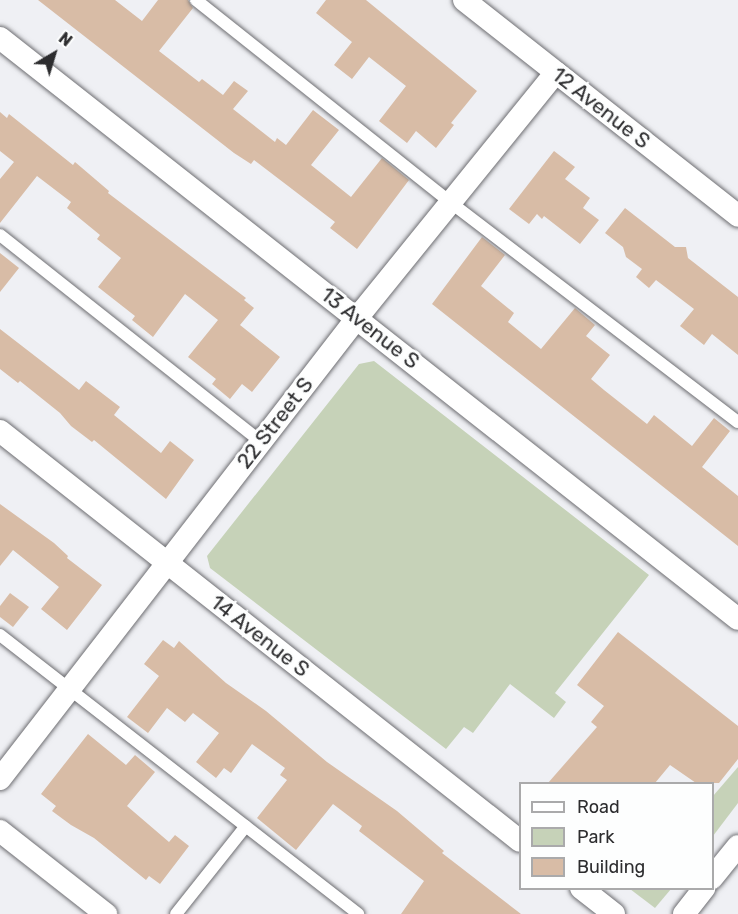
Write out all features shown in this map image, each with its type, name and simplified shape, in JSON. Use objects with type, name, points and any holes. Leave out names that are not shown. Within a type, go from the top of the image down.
[{"type":"street","name":"12 Avenue S","points":[[464,0],[738,216]]},
{"type":"street","name":"13 Avenue S","points":[[0,38],[738,619]]},
{"type":"street","name":"22 Street S","points":[[0,779],[357,318],[556,72]]},
{"type":"street","name":"14 Avenue S","points":[[0,431],[519,840]]},
{"type":"street","points":[[0,831],[106,914]]},
{"type":"street","points":[[714,876],[738,846]]},
{"type":"street","points":[[584,890],[614,914]]},
{"type":"street","points":[[684,914],[702,890]]},
{"type":"lane","points":[[196,0],[450,202],[738,422]]},
{"type":"lane","points":[[0,235],[261,442]]},
{"type":"lane","points":[[0,635],[358,914]]},
{"type":"lane","points":[[176,914],[246,826]]},
{"type":"green space","points":[[374,361],[649,575],[555,693],[566,702],[554,718],[510,684],[473,733],[464,727],[446,749],[210,568],[207,556],[359,364]]},
{"type":"green space","points":[[738,767],[738,803],[714,835],[714,795]]},
{"type":"green space","points":[[631,890],[670,890],[655,908]]},
{"type":"building","points":[[38,0],[115,0],[142,21],[158,0],[188,0],[193,8],[159,51],[199,82],[202,79],[223,95],[234,81],[248,91],[233,109],[275,142],[277,138],[286,145],[313,110],[339,130],[311,165],[351,197],[382,158],[409,180],[357,249],[330,228],[335,222],[254,160],[251,164],[234,153]]},
{"type":"building","points":[[326,0],[366,0],[477,91],[451,123],[454,125],[436,148],[416,131],[407,143],[379,121],[406,86],[369,57],[352,79],[334,65],[352,42],[316,13]]},
{"type":"building","points":[[0,112],[7,118],[9,114],[73,165],[75,162],[109,191],[108,193],[246,298],[244,300],[254,308],[240,325],[280,357],[252,392],[242,384],[230,399],[212,384],[216,379],[188,357],[218,320],[185,294],[153,337],[132,320],[135,316],[98,287],[121,258],[97,239],[100,235],[67,208],[71,202],[37,176],[0,223],[0,179],[14,162],[0,151]]},
{"type":"building","points":[[554,151],[575,167],[565,179],[590,198],[583,208],[599,220],[580,244],[544,216],[542,219],[537,214],[529,224],[509,209]]},
{"type":"building","points":[[625,208],[675,247],[686,247],[688,258],[738,297],[738,355],[712,334],[704,345],[680,326],[694,309],[656,280],[649,288],[636,277],[642,269],[626,257],[623,247],[605,233]]},
{"type":"building","points":[[482,237],[505,255],[481,286],[514,313],[508,322],[541,349],[575,308],[595,325],[586,336],[610,355],[591,379],[604,390],[647,424],[654,415],[692,446],[714,418],[730,431],[702,467],[738,496],[738,546],[432,304]]},
{"type":"building","points":[[0,253],[19,268],[0,292]]},
{"type":"building","points":[[0,329],[79,390],[86,381],[120,407],[114,415],[161,453],[170,441],[194,460],[166,499],[94,440],[92,442],[71,426],[60,413],[20,381],[18,383],[0,369]]},
{"type":"building","points":[[0,504],[54,543],[68,556],[67,558],[102,585],[67,630],[41,609],[59,587],[13,550],[0,566]]},
{"type":"building","points":[[10,593],[29,607],[13,627],[0,617],[0,606]]},
{"type":"building","points":[[618,632],[738,726],[738,759],[719,783],[695,782],[670,765],[656,782],[549,782],[597,727],[591,722],[604,706],[577,685]]},
{"type":"building","points":[[163,640],[174,648],[179,641],[226,683],[266,711],[327,762],[397,811],[444,851],[442,853],[521,914],[401,914],[424,881],[359,831],[362,826],[333,804],[296,850],[257,818],[287,780],[280,775],[285,768],[252,744],[231,773],[224,768],[216,778],[196,762],[219,733],[193,713],[185,722],[167,708],[148,733],[127,717],[159,676],[144,664]]},
{"type":"building","points":[[88,734],[126,765],[135,755],[155,772],[127,806],[169,842],[175,835],[189,846],[160,884],[149,876],[146,880],[94,838],[52,811],[56,806],[41,794]]}]
